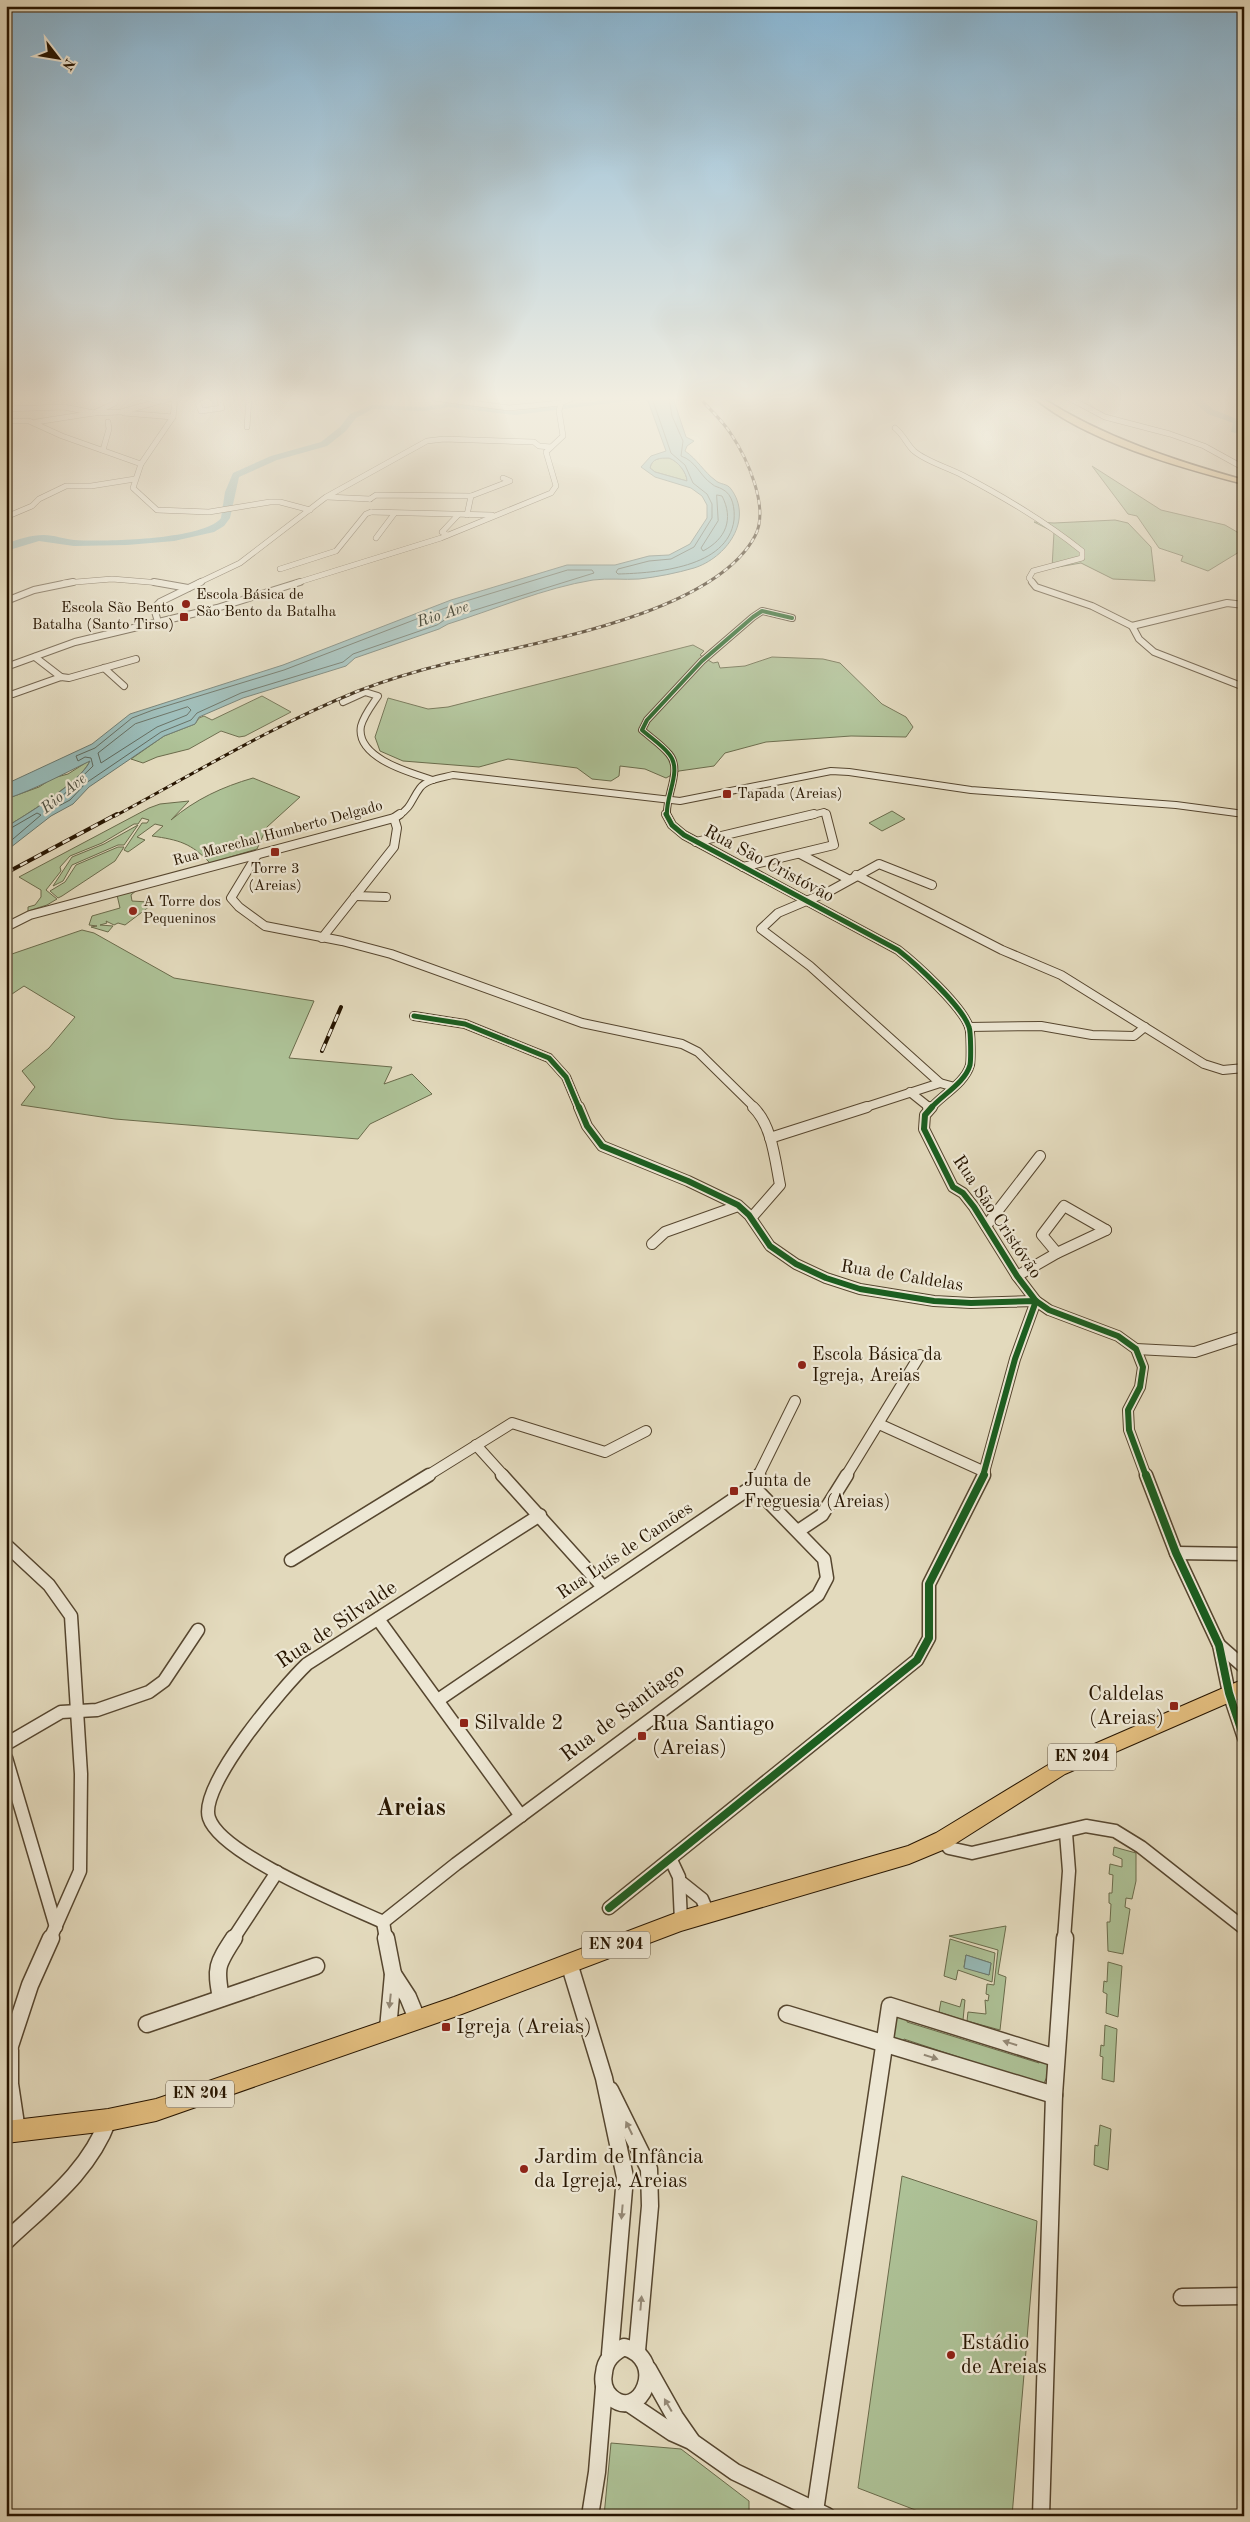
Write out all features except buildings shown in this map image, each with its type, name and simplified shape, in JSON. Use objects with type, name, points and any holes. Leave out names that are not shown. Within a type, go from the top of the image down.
[{"type":"main road","name":"EN 204","points":[[11,2132],[108,2120],[156,2110],[417,2019],[681,1921],[878,1865],[943,1840],[1059,1768],[1237,1690]]},
{"type":"street","points":[[158,622],[154,608],[160,602],[240,563],[302,516]]},
{"type":"street","points":[[280,569],[336,551],[365,516]]},
{"type":"street","points":[[376,538],[393,516]]},
{"type":"street","points":[[447,535],[442,532],[457,516]]},
{"type":"street","points":[[6,667],[75,642],[225,605],[447,535],[493,516]]},
{"type":"street","points":[[1030,516],[1061,534],[1082,551],[1082,558],[1072,563],[1033,571],[1029,578],[1036,587],[1092,606],[1132,626],[1139,639],[1154,652],[1244,687]]},
{"type":"street","points":[[6,601],[19,595],[58,585],[81,582],[127,579],[188,588]]},
{"type":"street","points":[[1132,626],[1227,603],[1244,605]]},
{"type":"street","name":"Rua São Cristóvão","points":[[792,618],[762,611],[752,616],[702,661],[647,720],[642,730],[672,757],[674,769],[666,800],[666,816],[672,828],[696,842],[898,950],[937,986],[970,1027],[970,1066],[962,1078],[951,1086],[924,1115],[924,1129],[953,1187],[963,1193],[1017,1276],[1036,1301],[1050,1310],[1118,1336],[1136,1349]]},
{"type":"street","points":[[35,657],[61,677]]},
{"type":"street","points":[[13,694],[61,677],[68,678],[136,659]]},
{"type":"street","points":[[104,668],[124,686]]},
{"type":"street","points":[[343,702],[365,692],[378,696],[364,721],[361,731],[364,741],[373,753],[386,763],[433,780],[453,775],[680,801],[831,771],[862,773],[970,790],[1192,806],[1244,814]]},
{"type":"street","name":"Rua Marechal Humberto Delgado","points":[[6,927],[30,915],[394,818],[409,809],[421,787],[433,780]]},
{"type":"street","points":[[696,842],[824,812],[827,815],[834,845],[742,867]]},
{"type":"street","points":[[322,938],[394,847],[396,828],[394,818]]},
{"type":"street","points":[[800,854],[852,877],[1002,950],[1061,975],[1204,1064],[1223,1070],[1244,1068]]},
{"type":"street","points":[[257,855],[231,898],[239,907],[265,926],[390,954],[582,1024],[682,1044],[698,1052],[758,1111],[770,1138],[780,1184],[752,1216]]},
{"type":"street","points":[[932,886],[879,864],[813,899],[805,900],[768,919],[761,929],[810,966],[940,1083],[951,1086]]},
{"type":"street","points":[[355,896],[386,897]]},
{"type":"street","name":"Rua de Caldelas","points":[[414,1016],[465,1024],[549,1058],[560,1066],[567,1077],[592,1134],[602,1146],[706,1189],[738,1206],[752,1216],[769,1246],[813,1274],[839,1284],[898,1295],[1001,1304],[1036,1301]]},
{"type":"street","points":[[970,1027],[1041,1026],[1092,1035],[1134,1036],[1145,1027]]},
{"type":"street","points":[[770,1138],[940,1083]]},
{"type":"street","points":[[928,1086],[941,1096]]},
{"type":"street","points":[[910,1092],[930,1108]]},
{"type":"street","points":[[986,1226],[1040,1156]]},
{"type":"street","points":[[652,1244],[665,1232],[738,1206]]},
{"type":"street","points":[[1017,1276],[1057,1253],[1106,1230],[1064,1206],[1042,1235],[1057,1253]]},
{"type":"street","points":[[609,1908],[918,1660],[929,1638],[929,1584],[985,1472],[1015,1359],[1036,1301]]},
{"type":"street","points":[[1244,1336],[1195,1352],[1136,1349],[1143,1367],[1140,1387],[1128,1410],[1129,1430],[1176,1553],[1219,1645],[1237,1690],[1244,1738]]},
{"type":"street","points":[[798,1531],[822,1515],[920,1354]]},
{"type":"street","name":"Rua Luís de Camões","points":[[438,1700],[753,1486],[796,1401]]},
{"type":"street","points":[[291,1560],[512,1423],[606,1452],[646,1431]]},
{"type":"street","points":[[879,1424],[985,1472]]},
{"type":"street","points":[[476,1445],[603,1587]]},
{"type":"street","name":"Rua de Santiago","points":[[383,1922],[521,1816],[818,1594],[828,1582],[829,1570],[824,1559],[753,1486]]},
{"type":"street","name":"Rua de Silvalde","points":[[383,1922],[277,1872],[229,1843],[216,1832],[209,1818],[210,1800],[247,1731],[281,1687],[307,1664],[540,1515]]},
{"type":"street","points":[[6,1545],[49,1585],[71,1616],[81,1774],[80,1871],[30,1985],[7,2051],[11,2132]]},
{"type":"street","points":[[1176,1553],[1244,1554]]},
{"type":"street","points":[[378,1619],[521,1816]]},
{"type":"street","points":[[6,1744],[61,1712],[97,1710],[149,1692],[169,1675],[198,1630]]},
{"type":"street","points":[[1219,1645],[1244,1667]]},
{"type":"street","points":[[6,1758],[56,1928]]},
{"type":"street","points":[[943,1840],[949,1848],[972,1853],[1066,1833],[1086,1826],[1115,1831],[1141,1847],[1244,1928]]},
{"type":"street","points":[[1041,2516],[1054,2095],[1069,1871],[1066,1833]]},
{"type":"street","points":[[671,1860],[677,1868],[682,1883],[678,1912],[681,1921]]},
{"type":"street","points":[[221,1998],[216,1973],[221,1957],[277,1872]]},
{"type":"street","points":[[682,1883],[702,1899],[708,1913]]},
{"type":"street","points":[[383,1922],[392,1974],[388,2029]]},
{"type":"street","points":[[569,1963],[604,2078],[625,2177],[610,2354],[603,2370],[604,2387],[597,2472],[590,2516]]},
{"type":"street","points":[[147,2024],[316,1966]]},
{"type":"street","points":[[392,1974],[408,1997],[417,2019]]},
{"type":"street","points":[[630,2404],[673,2433],[692,2441],[735,2472],[821,2514],[890,2006],[1056,2058]]},
{"type":"street","points":[[787,2014],[1054,2095]]},
{"type":"street","points":[[604,2078],[649,2169],[650,2206],[638,2351],[675,2417],[692,2441]]},
{"type":"street","points":[[6,2240],[86,2164],[103,2138],[108,2120]]},
{"type":"street","points":[[1182,2297],[1244,2296]]},
{"type":"street","points":[[610,2354],[624,2347],[638,2351]]},
{"type":"street","points":[[604,2387],[613,2400],[619,2404],[630,2404],[639,2399],[644,2393],[648,2376],[647,2367]]},
{"type":"green space","points":[[1137,516],[1185,516],[1225,525],[1244,536],[1244,549],[1208,571],[1181,561],[1183,556],[1159,548]]},
{"type":"green space","points":[[1115,520],[1128,523],[1151,547],[1155,581],[1113,579],[1081,563],[1052,568],[1054,532],[1034,522],[1054,523]]},
{"type":"green space","points":[[693,645],[704,651],[700,655],[713,663],[718,662],[720,668],[745,666],[772,657],[823,659],[840,663],[882,704],[906,717],[913,727],[906,737],[851,736],[766,742],[725,753],[714,766],[679,771],[666,778],[645,769],[620,766],[619,776],[611,781],[592,779],[577,768],[508,759],[479,767],[403,761],[380,751],[375,737],[388,698],[428,709],[448,707]]},
{"type":"green space","points":[[262,696],[291,712],[245,736],[239,737],[221,731],[189,749],[157,757],[143,763],[131,759],[164,736],[195,724],[199,718],[204,716],[212,720]]},
{"type":"green space","points":[[90,760],[86,768],[66,787],[6,827],[6,799],[39,787],[53,778],[68,774]]},
{"type":"green space","points":[[253,778],[300,797],[267,827],[257,849],[210,863],[197,851],[184,844],[152,836],[163,826],[155,824],[137,837],[145,840],[128,852],[124,850],[142,823],[147,823],[149,820],[142,818],[138,824],[134,824],[102,843],[70,856],[60,867],[61,871],[46,890],[57,899],[47,905],[28,911],[28,907],[35,905],[41,897],[41,890],[19,877],[149,808],[160,804],[189,801],[171,820],[210,794]]},
{"type":"green space","points":[[892,811],[905,819],[882,831],[869,823]]},
{"type":"green space","points":[[138,825],[124,845],[118,845],[72,865],[63,881],[53,886],[72,857],[104,844]]},
{"type":"green space","points":[[118,847],[124,847],[115,861],[62,896],[58,898],[50,891],[65,882],[76,865]]},
{"type":"green space","points":[[138,889],[131,895],[132,901],[154,903],[125,925],[118,923],[114,925],[106,921],[107,923],[100,925],[113,926],[108,932],[91,927],[97,926],[89,925],[92,916],[120,908],[117,895]]},
{"type":"green space","points":[[82,930],[94,933],[174,978],[314,1001],[289,1058],[392,1067],[384,1084],[412,1074],[432,1094],[370,1124],[358,1139],[115,1119],[21,1105],[35,1087],[22,1071],[49,1048],[75,1017],[24,986],[6,998],[6,956]]},
{"type":"green space","points":[[1114,1847],[1136,1853],[1136,1881],[1132,1899],[1126,1898],[1125,1907],[1130,1909],[1123,1954],[1108,1951],[1107,1922],[1110,1922],[1111,1904],[1109,1903],[1109,1893],[1112,1893],[1113,1875],[1109,1874],[1110,1864],[1122,1867],[1122,1859],[1113,1855]]},
{"type":"green space","points":[[1006,1926],[998,1974],[1006,1977],[1000,2030],[967,2021],[968,2012],[986,2014],[985,2000],[988,2001],[989,1995],[986,1994],[987,1984],[994,1985],[998,1950],[949,1936]]},
{"type":"green space","points":[[950,1939],[995,1953],[992,1982],[958,1970],[956,1980],[944,1976]],"holes":[[[966,1955],[991,1963],[989,1975],[964,1967]]]},
{"type":"green space","points":[[1108,1962],[1122,1966],[1118,2017],[1106,2013],[1107,1994],[1103,1992],[1104,1981],[1107,1982]]},
{"type":"green space","points":[[962,1999],[965,2000],[963,2020],[939,2012],[941,2001],[960,2007]]},
{"type":"green space","points":[[901,2015],[908,2016],[907,2022],[1039,2063],[1040,2057],[1049,2065],[1049,2073],[1043,2085],[904,2039],[903,2043],[895,2039],[893,2033],[895,2017]]},
{"type":"green space","points":[[1105,2025],[1117,2029],[1114,2082],[1102,2079],[1103,2057],[1100,2056],[1101,2045],[1104,2046]]},
{"type":"green space","points":[[1100,2125],[1111,2129],[1108,2170],[1094,2165],[1095,2145],[1098,2146]]},
{"type":"green space","name":"Estádio de Areias","points":[[902,2176],[1037,2221],[1012,2516],[931,2516],[858,2488]]},
{"type":"green space","points":[[611,2443],[681,2449],[749,2501],[749,2516],[604,2516]]},
{"type":"water","name":"Rio Ave","points":[[707,516],[739,516],[738,525],[726,547],[706,563],[681,572],[660,576],[639,579],[593,580],[556,588],[448,624],[439,629],[355,658],[346,666],[243,698],[199,717],[195,724],[164,736],[89,787],[73,804],[51,816],[6,851],[6,827],[65,788],[85,769],[90,761],[39,786],[6,799],[6,784],[92,744],[130,714],[283,665],[451,600],[567,565],[615,565],[649,556],[669,555],[690,544]]},
{"type":"water","points":[[966,1955],[991,1963],[989,1975],[964,1968]]},
{"type":"waterway","points":[[6,548],[27,540],[43,538],[74,543],[105,543],[151,541],[195,535],[211,530],[221,524],[226,516]]},
{"type":"railway","points":[[115,816],[265,734],[358,691],[434,667],[568,636],[615,623],[660,606],[700,587],[733,564],[755,536],[760,516]]},
{"type":"railway","points":[[6,873],[117,814]]},
{"type":"railway","points":[[322,1051],[341,1007]]},
{"type":"cycle path","points":[[792,618],[762,611],[753,617],[702,661],[647,720],[642,730],[671,756],[674,765],[674,775],[668,795],[666,815],[672,825],[684,835],[898,950],[915,964],[959,1011],[969,1027],[970,1065],[963,1078],[941,1096],[925,1115],[924,1129],[953,1187],[963,1193],[974,1207],[1017,1276],[1036,1301],[1049,1310],[1118,1336],[1136,1349],[1143,1367],[1140,1387],[1128,1410],[1129,1430],[1176,1553],[1219,1645],[1229,1693],[1244,1738]]},
{"type":"cycle path","points":[[414,1016],[465,1024],[549,1058],[566,1077],[587,1126],[602,1146],[688,1181],[738,1205],[749,1215],[762,1237],[770,1246],[796,1264],[826,1278],[860,1289],[934,1301],[971,1303],[1036,1301],[1015,1359],[985,1472],[929,1584],[929,1638],[917,1660],[609,1908]]},
{"type":"place","name":"Escola Básica de São Bento da Batalha","points":[[186,604]]},
{"type":"place","name":"Escola São Bento Batalha (Santo Tirso)","points":[[184,617]]},
{"type":"place","name":"Tapada (Areias)","points":[[727,794]]},
{"type":"place","name":"Torre 3 (Areias)","points":[[275,852]]},
{"type":"place","name":"A Torre dos Pequeninos","points":[[133,911]]},
{"type":"place","name":"Escola Básica da Igreja, Areias","points":[[802,1365]]},
{"type":"place","name":"Junta de Freguesia (Areias)","points":[[734,1491]]},
{"type":"place","name":"Caldelas (Areias)","points":[[1174,1706]]},
{"type":"place","name":"Silvalde 2","points":[[464,1723]]},
{"type":"place","name":"Rua Santiago (Areias)","points":[[642,1736]]},
{"type":"place","name":"Igreja (Areias)","points":[[446,2027]]},
{"type":"place","name":"Jardim de Infância da Igreja, Areias","points":[[524,2169]]},
{"type":"place","name":"Estádio de Areias","points":[[951,2355]]},
{"type":"district","name":"Areias","points":[[411,1809]]}]
